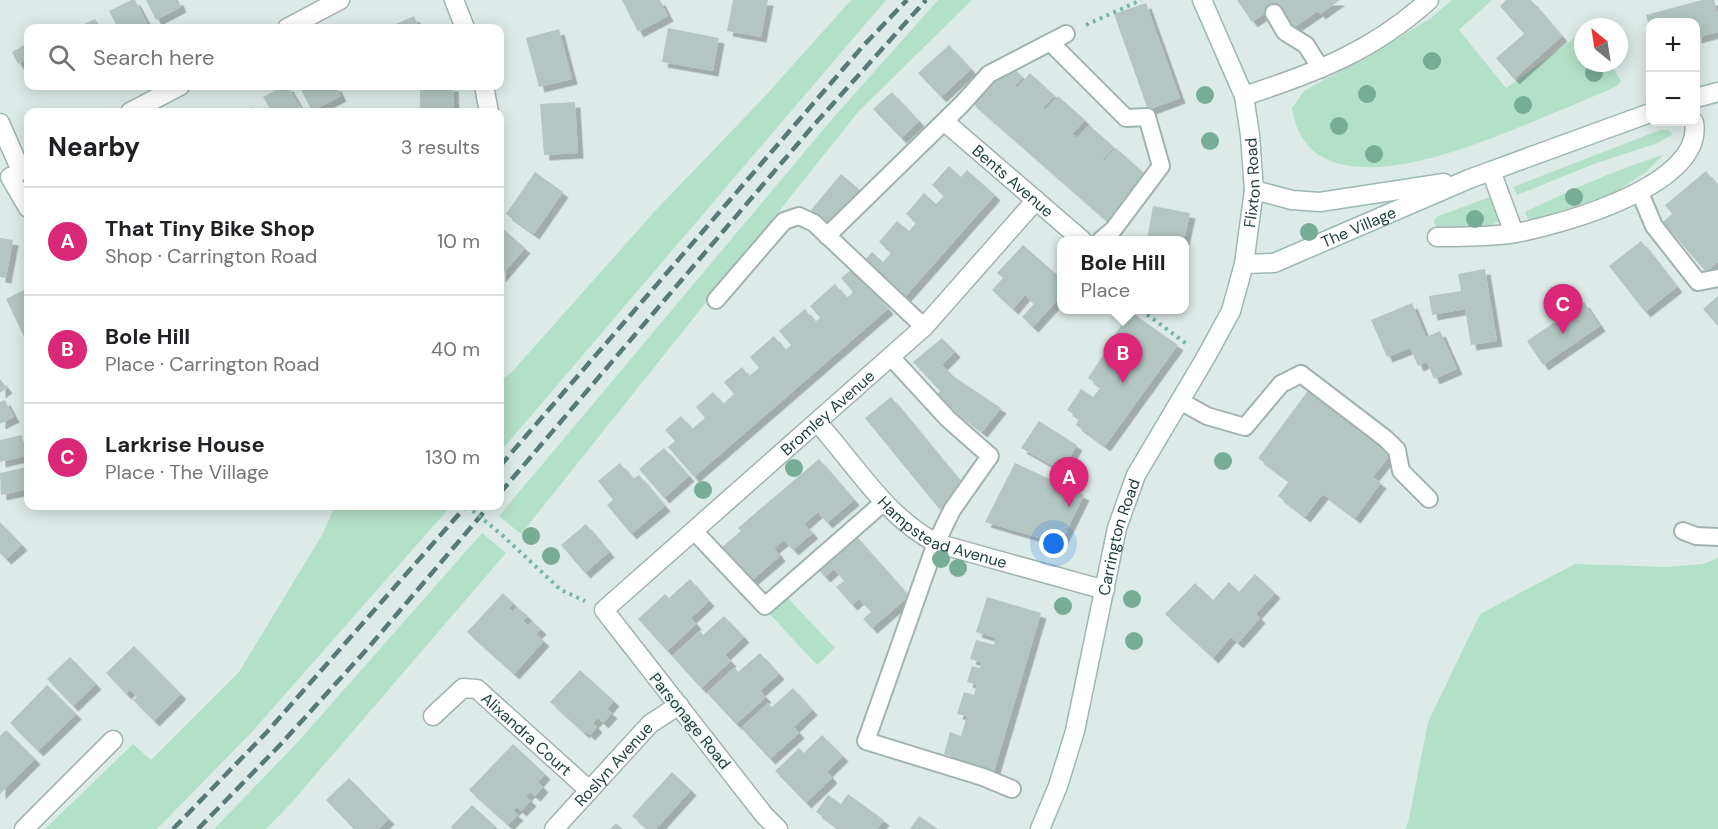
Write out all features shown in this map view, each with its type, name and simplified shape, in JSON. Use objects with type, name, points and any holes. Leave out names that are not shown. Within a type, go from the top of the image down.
[{"type":"street","points":[[294,24],[340,0]]},
{"type":"street","points":[[454,0],[463,24]]},
{"type":"street","name":"Flixton Road","points":[[1202,0],[1244,96],[1250,135],[1254,190],[1244,264]]},
{"type":"street","points":[[1244,96],[1334,64],[1406,21],[1429,0]]},
{"type":"street","points":[[138,108],[172,90]]},
{"type":"street","points":[[485,90],[488,108]]},
{"type":"street","points":[[1700,97],[1718,92]]},
{"type":"street","name":"The Village","points":[[1244,264],[1274,263],[1469,179],[1646,114]]},
{"type":"street","name":"Bents Avenue","points":[[945,122],[1077,236]]},
{"type":"street","points":[[0,123],[24,198]]},
{"type":"street","points":[[1437,237],[1514,233],[1551,225],[1640,193],[1670,173],[1688,152],[1694,138],[1694,126]]},
{"type":"street","points":[[1491,171],[1514,233]]},
{"type":"street","name":"The Village","points":[[1254,190],[1292,200],[1320,202],[1469,179]]},
{"type":"street","name":"Bromley Avenue","points":[[604,610],[924,327],[1036,200]]},
{"type":"street","name":"Carrington Road","points":[[1040,829],[1058,786],[1075,731],[1117,528],[1136,475],[1231,311],[1244,264]]},
{"type":"street","name":"Hampstead Avenue","points":[[817,422],[884,502],[918,533],[936,543],[1105,590]]},
{"type":"street","name":"Parsonage Road","points":[[604,610],[778,829]]},
{"type":"street","name":"Alixandra Court","points":[[433,716],[463,688],[477,689],[590,790]]},
{"type":"street","name":"Roslyn Avenue","points":[[554,829],[650,724],[679,705]]},
{"type":"street","points":[[24,829],[113,740]]},
{"type":"lane","points":[[1274,13],[1285,32],[1306,45],[1321,69]]},
{"type":"lane","points":[[827,236],[945,122],[989,74],[1066,34]]},
{"type":"lane","points":[[1051,43],[1126,118],[1147,117],[1161,166],[1113,230],[1106,236]]},
{"type":"lane","points":[[1640,193],[1654,226],[1698,282],[1718,278]]},
{"type":"lane","points":[[716,300],[784,221],[799,216],[814,223],[924,327]]},
{"type":"lane","points":[[891,357],[948,419],[990,456],[952,510],[936,543],[866,741],[983,777],[1012,789]]},
{"type":"lane","points":[[1180,401],[1207,416],[1245,427],[1281,384],[1301,374],[1386,439],[1397,450],[1401,471],[1429,499]]},
{"type":"lane","points":[[694,531],[765,606],[884,502]]},
{"type":"lane","points":[[1683,531],[1696,536],[1718,537]]},
{"type":"path","points":[[1066,34],[1141,0]]},
{"type":"path","points":[[1148,314],[1206,357]]},
{"type":"path","points":[[472,510],[561,590],[604,610]]},
{"type":"green space","points":[[851,0],[886,0],[504,447],[504,378],[655,211],[767,94]]},
{"type":"green space","points":[[938,0],[972,0],[859,111],[521,534],[499,516],[833,118]]},
{"type":"green space","points":[[1452,0],[1492,0],[1459,30],[1506,88],[1574,39],[1574,72],[1615,72],[1621,81],[1615,87],[1500,135],[1430,158],[1393,166],[1358,167],[1327,159],[1304,141],[1292,108],[1304,91],[1431,18]]},
{"type":"green space","points":[[1660,130],[1668,130],[1673,134],[1658,143],[1594,164],[1517,195],[1513,187]]},
{"type":"green space","points":[[1663,155],[1646,172],[1614,193],[1529,222],[1525,212],[1593,181]]},
{"type":"green space","points":[[1490,197],[1499,221],[1482,230],[1438,230],[1434,223],[1436,217]]},
{"type":"green space","points":[[333,510],[447,510],[250,734],[157,829],[45,829],[133,744],[151,760],[239,672],[322,535]]},
{"type":"green space","points":[[482,533],[506,553],[293,801],[266,829],[214,829],[297,743]]},
{"type":"green space","points":[[1718,558],[1718,829],[1405,829],[1409,819],[1428,722],[1480,614],[1575,564],[1666,567],[1703,564]]},
{"type":"green space","points":[[784,594],[835,648],[817,665],[767,611]]},
{"type":"building","points":[[135,0],[147,23],[116,24],[109,11]]},
{"type":"building","points":[[146,0],[178,0],[181,7],[156,20]]},
{"type":"building","points":[[622,0],[660,0],[668,16],[638,32]]},
{"type":"building","points":[[733,0],[768,0],[761,37],[727,31]]},
{"type":"building","points":[[1237,0],[1340,0],[1320,14],[1318,11],[1293,28],[1268,11],[1252,22]]},
{"type":"building","points":[[1506,0],[1531,0],[1562,36],[1514,79],[1496,58],[1524,34],[1500,6]]},
{"type":"building","points":[[1702,0],[1714,0],[1718,15],[1718,32],[1700,37],[1700,18],[1647,18],[1646,15]]},
{"type":"building","points":[[1146,3],[1180,98],[1148,110],[1114,14]]},
{"type":"building","points":[[414,16],[418,24],[396,24]]},
{"type":"building","points":[[95,19],[98,24],[84,24]]},
{"type":"building","points":[[668,28],[719,38],[713,71],[662,62]]},
{"type":"building","points":[[559,29],[572,79],[539,87],[526,38]]},
{"type":"building","points":[[24,45],[24,60],[18,64],[12,52]]},
{"type":"building","points":[[949,45],[971,69],[941,97],[918,73]]},
{"type":"building","points":[[1012,67],[1023,77],[1015,86],[1017,88],[1030,73],[1055,96],[1043,108],[1045,110],[1058,96],[1085,120],[1072,134],[1077,138],[1089,125],[1114,147],[1102,160],[1104,161],[1116,148],[1145,174],[1132,189],[1136,192],[1109,223],[971,102],[992,78]]},
{"type":"building","points":[[276,90],[290,90],[301,108],[270,108],[263,97]]},
{"type":"building","points":[[301,90],[338,90],[341,96],[318,108],[310,108]]},
{"type":"building","points":[[420,90],[453,90],[454,108],[420,108]]},
{"type":"building","points":[[892,92],[919,121],[901,138],[873,109]]},
{"type":"building","points":[[575,102],[578,153],[544,155],[540,104]]},
{"type":"building","points":[[949,166],[961,177],[967,170],[995,195],[904,298],[863,262],[872,252],[883,262],[891,253],[879,242],[897,221],[909,231],[916,223],[906,214],[924,193],[936,204],[944,196],[932,185]]},
{"type":"building","points":[[1706,171],[1718,186],[1718,262],[1706,272],[1663,222],[1672,214],[1665,205]]},
{"type":"building","points":[[535,172],[563,192],[534,234],[506,214]]},
{"type":"building","points":[[841,174],[859,189],[829,224],[811,210]]},
{"type":"building","points":[[1153,206],[1190,213],[1185,236],[1148,236]]},
{"type":"building","points":[[504,230],[525,248],[504,272]]},
{"type":"building","points":[[0,238],[13,240],[6,278],[0,277]]},
{"type":"building","points":[[1641,241],[1677,287],[1645,312],[1609,266]]},
{"type":"building","points":[[1023,245],[1057,275],[1057,301],[1033,327],[1022,317],[1034,304],[1025,295],[1013,309],[992,290],[1003,278],[997,273]]},
{"type":"building","points":[[853,268],[888,309],[694,477],[668,447],[675,441],[665,430],[681,416],[692,429],[705,418],[696,407],[713,392],[723,404],[734,394],[724,382],[742,367],[749,376],[759,368],[750,357],[774,336],[785,350],[791,345],[779,331],[805,309],[815,322],[820,318],[810,306],[835,284],[847,298],[853,292],[841,278]]},
{"type":"building","points":[[1485,269],[1497,341],[1471,345],[1465,309],[1432,315],[1429,296],[1461,291],[1458,274]]},
{"type":"building","points":[[24,290],[24,337],[6,299]]},
{"type":"building","points":[[1718,296],[1718,326],[1703,309]]},
{"type":"building","points":[[1584,302],[1600,326],[1543,365],[1527,341]]},
{"type":"building","points":[[1412,303],[1426,337],[1440,331],[1457,369],[1434,379],[1427,362],[1418,366],[1410,348],[1387,357],[1371,320]]},
{"type":"building","points":[[1130,314],[1134,314],[1178,345],[1105,446],[1076,425],[1079,418],[1067,410],[1081,389],[1093,397],[1101,387],[1088,378],[1104,354],[1115,362],[1121,354],[1108,344]]},
{"type":"building","points":[[942,338],[955,352],[942,365],[953,376],[1001,408],[982,432],[936,396],[940,391],[913,362]]},
{"type":"building","points":[[0,379],[7,388],[0,393]]},
{"type":"building","points":[[1310,388],[1393,451],[1373,477],[1381,483],[1355,518],[1323,494],[1305,517],[1278,496],[1289,481],[1258,458]]},
{"type":"building","points":[[891,397],[960,481],[940,510],[865,418]]},
{"type":"building","points":[[5,400],[14,417],[0,424],[0,402]]},
{"type":"building","points":[[1039,421],[1077,445],[1062,471],[1021,448]]},
{"type":"building","points":[[22,435],[24,456],[0,462],[0,440]]},
{"type":"building","points":[[664,448],[689,476],[664,498],[639,469]]},
{"type":"building","points":[[819,459],[854,500],[827,523],[818,512],[804,524],[813,533],[793,550],[784,540],[774,548],[780,556],[751,581],[722,547],[741,531],[738,528]]},
{"type":"building","points":[[620,463],[633,479],[639,475],[665,506],[631,534],[607,505],[613,500],[598,481]]},
{"type":"building","points":[[1015,463],[1084,495],[1060,544],[985,522]]},
{"type":"building","points":[[24,468],[24,490],[1,495],[0,473]]},
{"type":"building","points":[[0,522],[22,545],[6,559],[0,553]]},
{"type":"building","points":[[586,524],[609,552],[585,573],[561,545]]},
{"type":"building","points":[[853,533],[909,596],[872,628],[863,619],[871,612],[859,599],[852,605],[836,587],[844,581],[834,569],[825,577],[815,566]]},
{"type":"building","points":[[1255,574],[1275,593],[1256,614],[1260,618],[1238,643],[1231,637],[1213,658],[1165,614],[1195,583],[1213,600],[1229,582],[1239,592]]},
{"type":"building","points":[[690,579],[709,601],[691,618],[696,624],[667,651],[638,619],[665,594],[669,598]]},
{"type":"building","points":[[503,593],[513,603],[509,608],[513,612],[517,607],[528,616],[523,621],[528,625],[532,621],[541,629],[536,634],[544,641],[514,674],[467,632]]},
{"type":"building","points":[[987,597],[1041,613],[993,775],[967,767],[969,762],[944,754],[950,732],[961,736],[967,716],[957,714],[964,692],[974,695],[977,685],[967,682],[972,666],[980,668],[981,662],[970,659],[976,640],[994,645],[996,638],[976,632]]},
{"type":"building","points":[[724,616],[744,637],[725,655],[731,661],[701,688],[672,656],[700,631],[703,635]]},
{"type":"building","points":[[134,646],[181,694],[154,721],[133,700],[137,697],[130,690],[126,694],[106,673]]},
{"type":"building","points":[[760,653],[779,674],[760,691],[766,697],[736,724],[707,693],[735,667],[738,672]]},
{"type":"building","points":[[70,657],[96,684],[73,706],[47,679]]},
{"type":"building","points":[[580,670],[614,701],[607,709],[612,713],[603,723],[598,718],[593,723],[597,727],[590,735],[585,731],[584,733],[550,702]]},
{"type":"building","points":[[47,685],[76,714],[38,751],[10,723]]},
{"type":"building","points":[[793,688],[812,710],[794,727],[799,733],[770,759],[741,728],[768,703],[772,707]]},
{"type":"building","points":[[6,730],[35,759],[0,794],[0,736]]},
{"type":"building","points":[[822,735],[843,756],[827,772],[832,778],[806,803],[775,771],[799,748],[804,753]]},
{"type":"building","points":[[513,744],[545,774],[538,782],[543,787],[535,796],[530,792],[526,796],[531,801],[521,811],[517,807],[513,811],[518,815],[508,825],[469,790]]},
{"type":"building","points":[[672,772],[691,790],[656,829],[647,829],[632,816]]},
{"type":"building","points":[[349,778],[389,819],[379,829],[354,829],[326,800]]},
{"type":"building","points":[[848,794],[884,820],[877,829],[839,829],[816,812],[828,795],[841,804]]},
{"type":"building","points":[[472,805],[495,826],[493,829],[453,829],[451,827]]},
{"type":"building","points":[[919,816],[938,829],[910,829]]},
{"type":"building","points":[[616,823],[623,829],[610,829]]},
{"type":"railway","points":[[504,461],[863,46],[907,0]]},
{"type":"railway","points":[[504,488],[813,126],[926,0]]},
{"type":"railway","points":[[173,829],[267,732],[462,510]]},
{"type":"railway","points":[[198,829],[280,745],[368,648],[486,510]]},
{"type":"place","name":"Larkrise House","points":[[1563,334]]},
{"type":"place","name":"Bole Hill","points":[[1123,383]]},
{"type":"place","name":"That Tiny Bike Shop","points":[[1069,507]]}]
